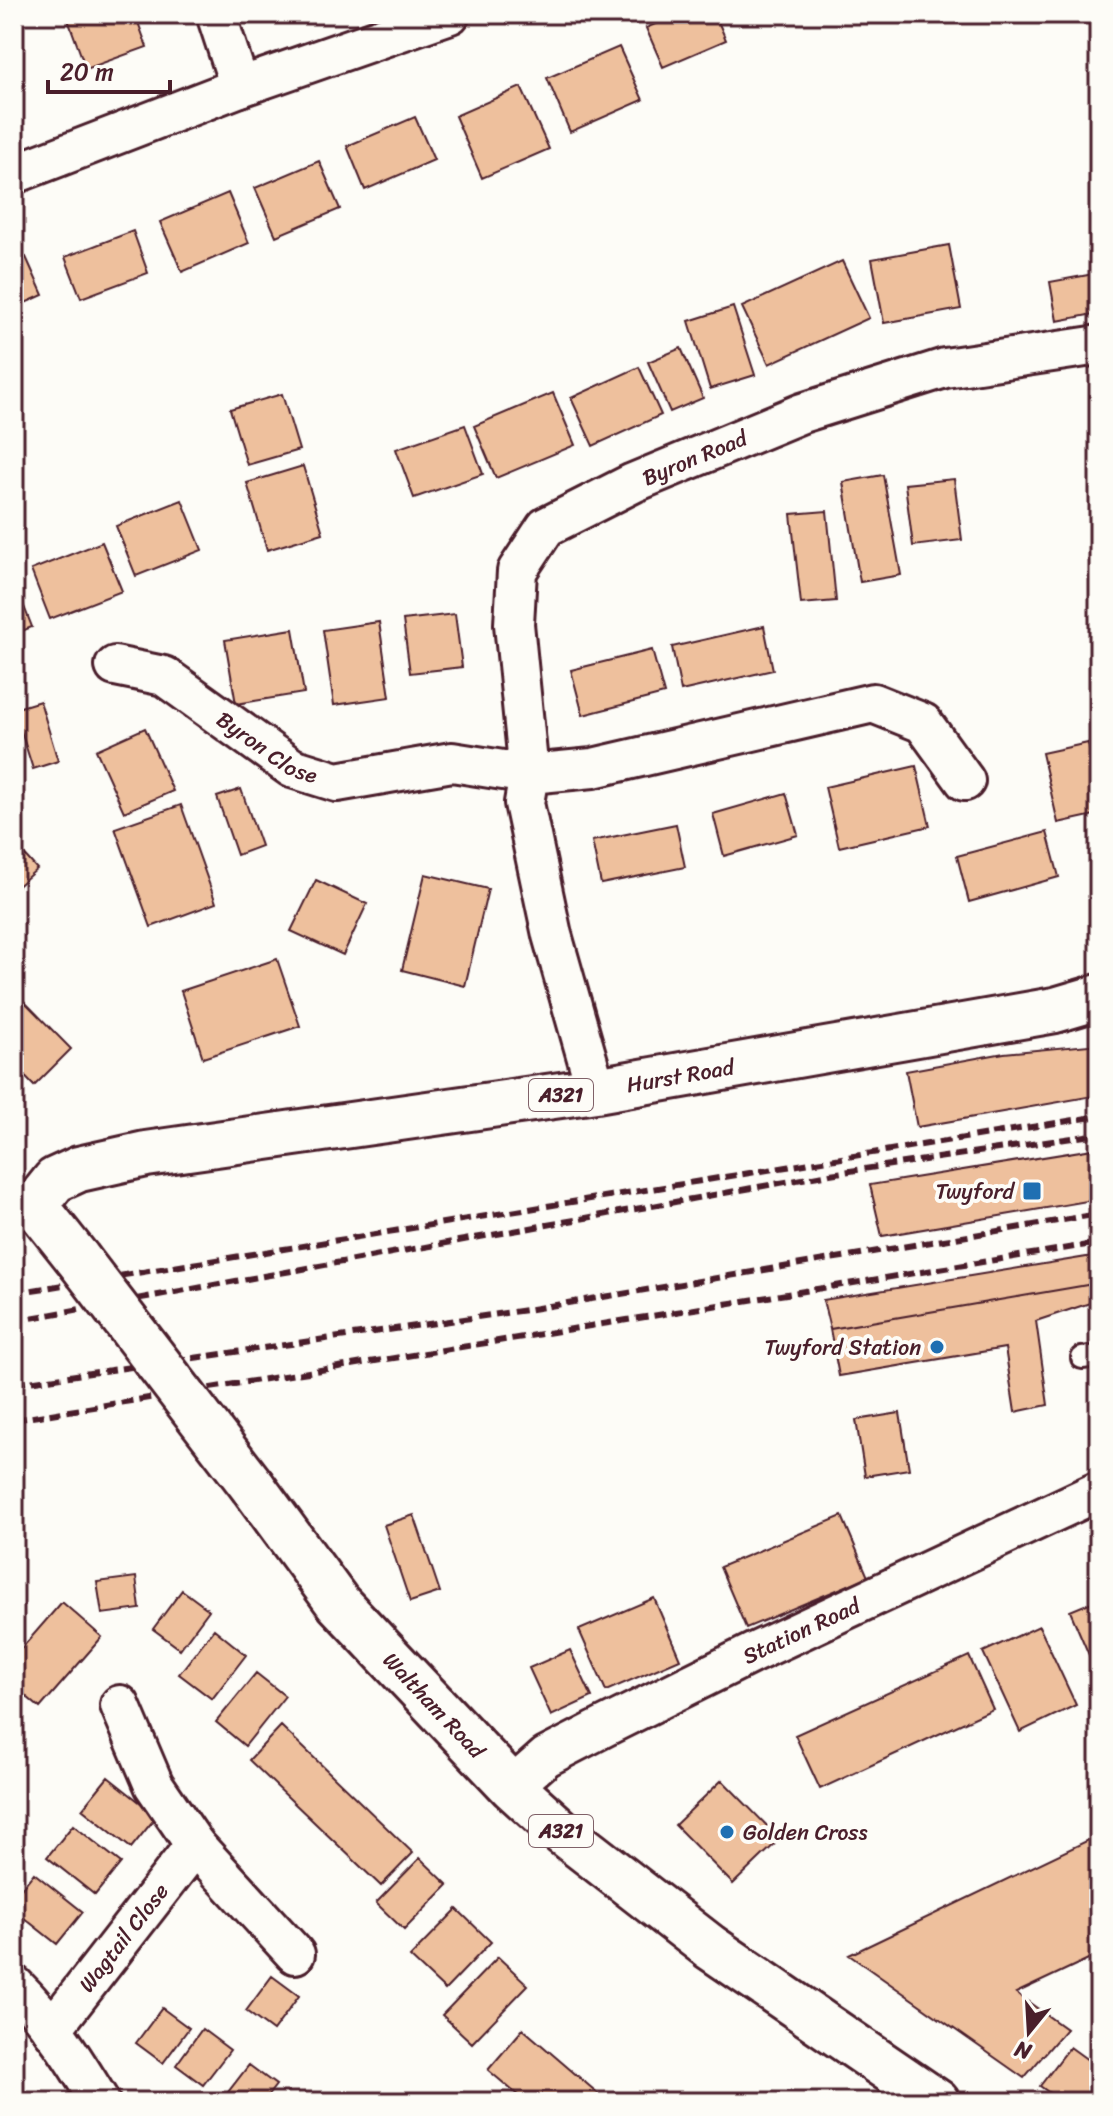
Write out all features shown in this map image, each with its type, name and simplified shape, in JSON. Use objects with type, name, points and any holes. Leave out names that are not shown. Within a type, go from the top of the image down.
[{"type":"main road","name":"Hurst Road","points":[[35,1205],[55,1180],[79,1169],[146,1154],[596,1090],[1040,1013],[1099,997]]},
{"type":"main road","name":"Waltham Road","points":[[35,1205],[253,1487],[338,1603],[512,1787],[563,1833],[710,1947],[937,2102]]},
{"type":"street","points":[[216,14],[240,87]]},
{"type":"street","points":[[14,174],[240,87],[450,14]]},
{"type":"street","name":"Byron Road","points":[[596,1090],[552,935],[524,803],[529,774],[514,624],[517,571],[546,527],[633,483],[802,413],[945,368],[1099,345]]},
{"type":"street","name":"Byron Close","points":[[115,666],[164,676],[292,768],[337,782],[452,762],[529,774]]},
{"type":"street","points":[[529,774],[593,768],[873,703],[923,723],[965,781]]},
{"type":"street","name":"Station Road","points":[[512,1787],[546,1757],[620,1719],[755,1652],[1099,1491]]},
{"type":"street","points":[[120,1705],[154,1785],[195,1845],[295,1954]]},
{"type":"street","name":"Wagtail Close","points":[[52,2029],[195,1845]]},
{"type":"street","points":[[14,1985],[31,2001],[52,2029],[100,2102]]},
{"type":"building","points":[[66,14],[135,14],[147,47],[86,69]]},
{"type":"building","points":[[678,14],[715,14],[726,40],[663,67],[646,28]]},
{"type":"building","points":[[619,47],[643,100],[570,132],[547,78]]},
{"type":"building","points":[[521,87],[549,149],[482,178],[455,116]]},
{"type":"building","points":[[415,117],[434,160],[365,190],[347,146]]},
{"type":"building","points":[[319,161],[340,209],[276,236],[255,188]]},
{"type":"building","points":[[228,193],[249,243],[182,272],[160,222]]},
{"type":"building","points":[[133,231],[148,273],[81,298],[65,257]]},
{"type":"building","points":[[949,245],[961,309],[884,323],[872,259]]},
{"type":"building","points":[[26,257],[43,295],[14,308],[14,262]]},
{"type":"building","points":[[842,261],[869,318],[769,364],[742,307]]},
{"type":"building","points":[[1099,273],[1099,313],[1057,321],[1050,282]]},
{"type":"building","points":[[733,307],[755,375],[710,389],[689,321]]},
{"type":"building","points":[[681,348],[703,398],[670,412],[648,362]]},
{"type":"building","points":[[639,367],[661,415],[593,446],[571,398]]},
{"type":"building","points":[[553,393],[575,445],[496,478],[474,426]]},
{"type":"building","points":[[282,394],[299,450],[247,465],[230,409]]},
{"type":"building","points":[[465,425],[483,474],[414,498],[396,449]]},
{"type":"building","points":[[303,466],[323,533],[267,550],[247,483]]},
{"type":"building","points":[[883,475],[901,575],[860,582],[843,482]]},
{"type":"building","points":[[954,479],[962,540],[913,546],[905,484]]},
{"type":"building","points":[[182,500],[202,550],[136,576],[116,526]]},
{"type":"building","points":[[827,511],[836,601],[801,604],[791,514]]},
{"type":"building","points":[[102,542],[122,591],[50,619],[31,570]]},
{"type":"building","points":[[14,581],[32,627],[14,634]]},
{"type":"building","points":[[455,614],[462,667],[410,673],[403,620]]},
{"type":"building","points":[[379,622],[390,697],[334,705],[323,630]]},
{"type":"building","points":[[764,626],[773,670],[681,691],[672,647]]},
{"type":"building","points":[[293,629],[304,693],[236,704],[225,640]]},
{"type":"building","points":[[652,650],[664,694],[583,715],[571,670]]},
{"type":"building","points":[[40,701],[58,761],[33,769],[14,709]]},
{"type":"building","points":[[145,728],[173,791],[124,812],[96,750]]},
{"type":"building","points":[[1088,743],[1099,790],[1099,814],[1058,823],[1042,753]]},
{"type":"building","points":[[916,766],[930,826],[839,847],[825,787]]},
{"type":"building","points":[[241,789],[261,846],[237,855],[217,797]]},
{"type":"building","points":[[786,793],[798,835],[724,856],[713,814]]},
{"type":"building","points":[[181,805],[216,903],[151,927],[115,828]]},
{"type":"building","points":[[676,824],[685,867],[601,884],[592,841]]},
{"type":"building","points":[[1047,832],[1059,877],[969,902],[957,856]]},
{"type":"building","points":[[14,843],[37,869],[14,889]]},
{"type":"building","points":[[425,874],[488,889],[465,986],[402,970]]},
{"type":"building","points":[[316,880],[367,904],[343,955],[291,931]]},
{"type":"building","points":[[277,959],[300,1026],[203,1058],[181,991]]},
{"type":"building","points":[[14,991],[71,1049],[34,1086],[14,1065]]},
{"type":"building","points":[[1099,1044],[1099,1095],[917,1127],[906,1071],[1004,1053]]},
{"type":"building","points":[[1099,1148],[1099,1199],[882,1236],[870,1185]]},
{"type":"building","points":[[1099,1255],[1099,1283],[830,1329],[823,1300]]},
{"type":"building","name":"Twyford Station","points":[[1099,1283],[1099,1300],[1036,1321],[1048,1405],[1015,1412],[1005,1348],[839,1376],[830,1329]]},
{"type":"building","points":[[900,1413],[909,1469],[865,1476],[856,1420]]},
{"type":"building","points":[[414,1515],[440,1592],[410,1602],[384,1525]]},
{"type":"building","points":[[842,1516],[868,1577],[746,1628],[720,1567]]},
{"type":"building","points":[[136,1577],[140,1609],[102,1614],[97,1582]]},
{"type":"building","points":[[182,1590],[209,1610],[180,1649],[153,1629]]},
{"type":"building","points":[[654,1598],[680,1659],[606,1691],[579,1630]]},
{"type":"building","points":[[1099,1599],[1099,1678],[1070,1611]]},
{"type":"building","points":[[62,1602],[102,1637],[40,1708],[14,1686],[14,1657]]},
{"type":"building","points":[[1039,1626],[1076,1705],[1020,1732],[983,1652]]},
{"type":"building","points":[[214,1629],[246,1655],[212,1699],[179,1674]]},
{"type":"building","points":[[570,1650],[592,1697],[551,1716],[529,1668]]},
{"type":"building","points":[[969,1656],[993,1709],[820,1789],[795,1735]]},
{"type":"building","points":[[256,1673],[285,1696],[245,1746],[216,1722]]},
{"type":"building","points":[[281,1726],[413,1853],[381,1886],[249,1760]]},
{"type":"building","points":[[108,1777],[157,1816],[131,1848],[82,1809]]},
{"type":"building","name":"Golden Cross","points":[[722,1780],[780,1839],[733,1884],[675,1825]]},
{"type":"building","points":[[73,1825],[121,1863],[95,1895],[47,1857]]},
{"type":"building","points":[[1099,1835],[1099,1954],[1016,1993],[1066,2029],[1024,2078],[849,1955]]},
{"type":"building","points":[[420,1858],[448,1885],[404,1930],[376,1903]]},
{"type":"building","points":[[34,1873],[83,1912],[57,1944],[14,1910],[14,1898]]},
{"type":"building","points":[[457,1909],[491,1942],[445,1990],[410,1957]]},
{"type":"building","points":[[498,1957],[528,1985],[472,2043],[442,2015]]},
{"type":"building","points":[[272,1976],[299,1996],[273,2031],[246,2011]]},
{"type":"building","points":[[162,2008],[189,2028],[163,2063],[136,2043]]},
{"type":"building","points":[[202,2029],[230,2050],[203,2085],[176,2065]]},
{"type":"building","points":[[523,2029],[608,2102],[526,2102],[488,2070]]},
{"type":"building","points":[[1070,2047],[1099,2068],[1099,2102],[1062,2102],[1040,2086]]},
{"type":"building","points":[[249,2065],[276,2085],[263,2102],[224,2102],[222,2100]]},
{"type":"railway","points":[[14,1293],[1099,1116]]},
{"type":"railway","points":[[14,1321],[830,1174],[1099,1134]]},
{"type":"railway","points":[[14,1384],[526,1310],[1099,1214]]},
{"type":"railway","points":[[14,1420],[1099,1243]]},
{"type":"place","name":"Twyford","points":[[1032,1191]]},
{"type":"place","name":"Twyford Station","points":[[937,1347]]},
{"type":"place","name":"Golden Cross","points":[[727,1832]]}]
